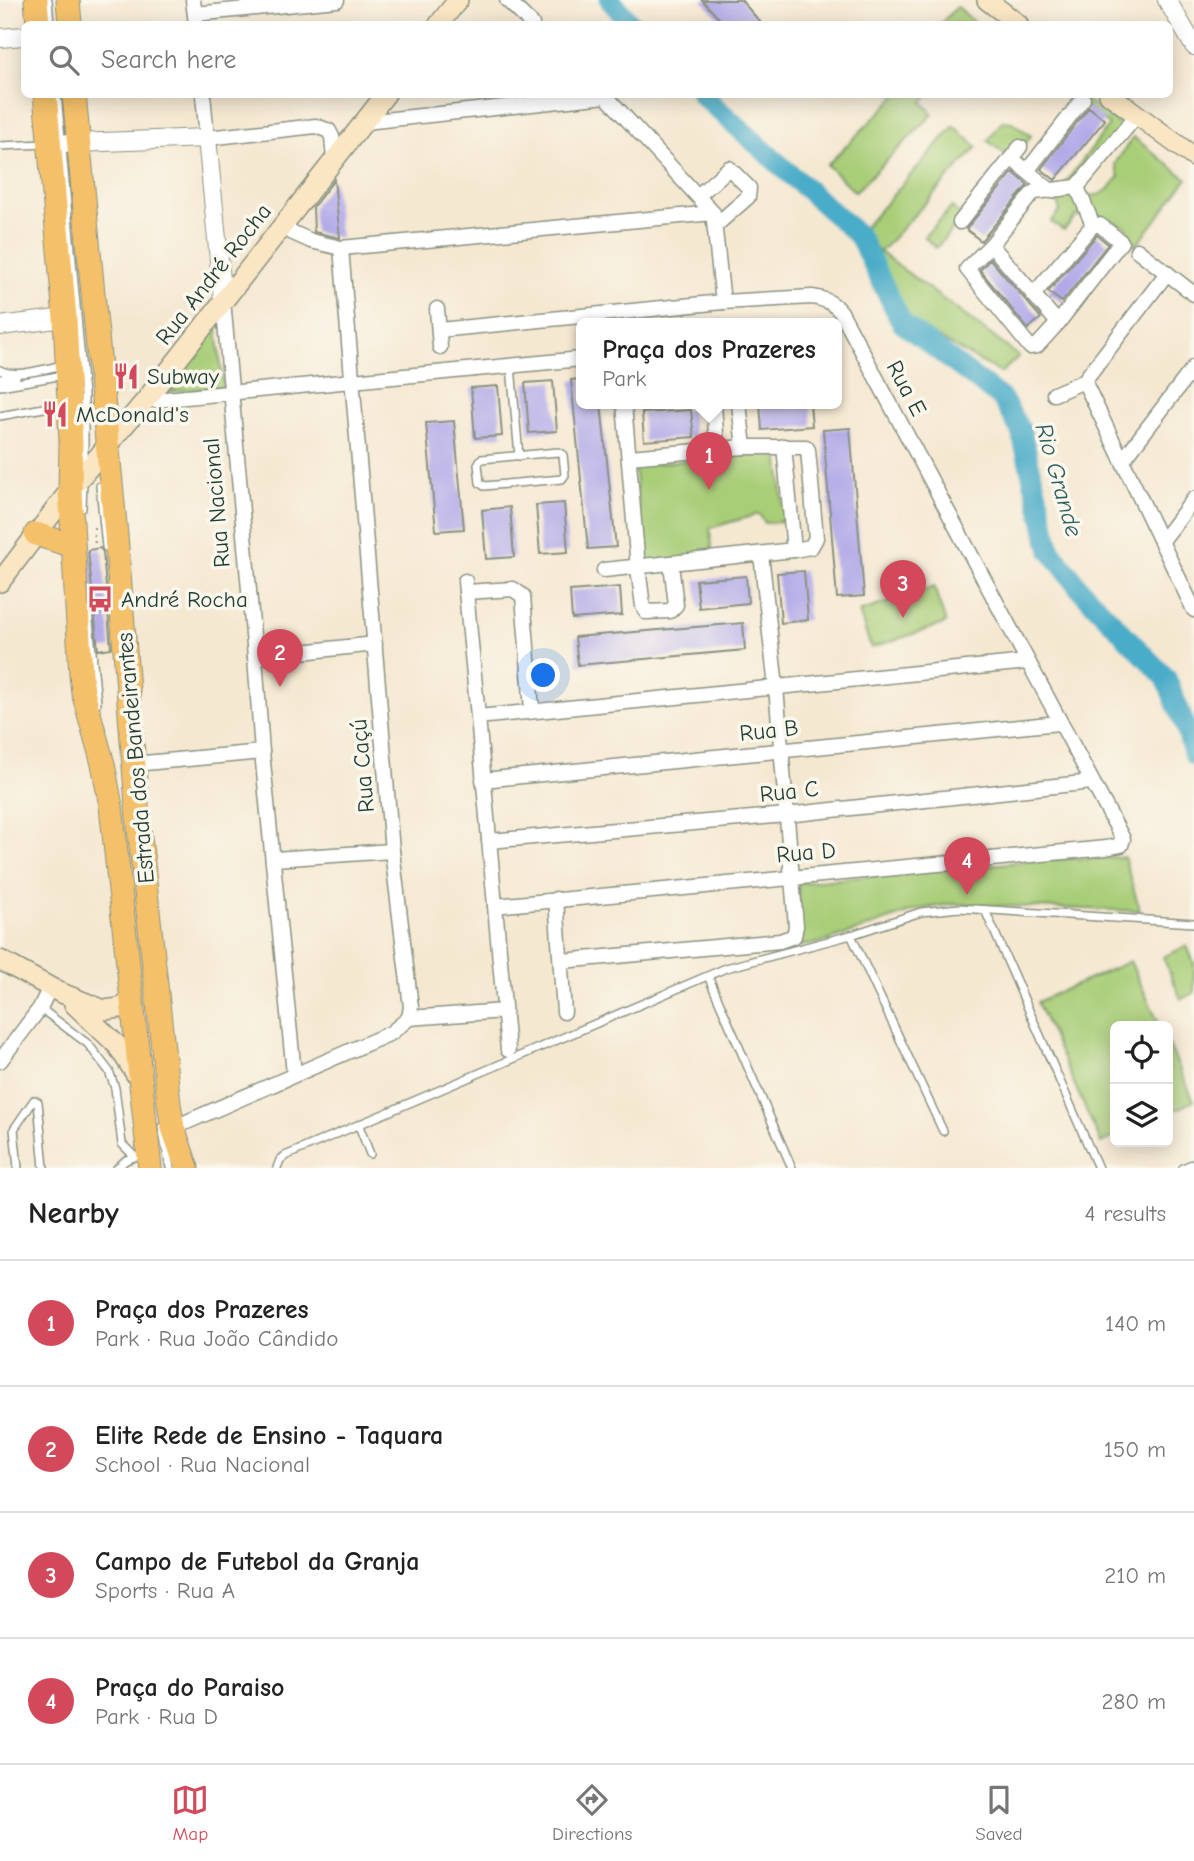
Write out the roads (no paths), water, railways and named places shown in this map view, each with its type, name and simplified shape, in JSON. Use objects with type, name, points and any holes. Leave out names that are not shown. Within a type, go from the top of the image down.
[{"type":"main road","points":[[36,0],[38,21]]},
{"type":"main road","points":[[68,0],[70,21]]},
{"type":"main road","points":[[987,0],[1014,21]]},
{"type":"main road","points":[[441,21],[454,1]]},
{"type":"main road","name":"Estrada dos Bandeirantes","points":[[47,98],[65,143],[93,465],[124,766],[167,1126],[187,1168]]},
{"type":"main road","name":"Estrada dos Bandeirantes","points":[[74,98],[65,143],[65,318],[70,403],[93,465],[84,547],[83,692],[103,764],[111,806],[148,1161]]},
{"type":"main road","name":"Rua André Rocha","points":[[0,582],[383,98]]},
{"type":"main road","points":[[1114,98],[1194,157]]},
{"type":"main road","points":[[36,534],[84,547]]},
{"type":"main road","points":[[0,961],[55,990],[104,1010],[120,1008],[131,1001]]},
{"type":"main road","points":[[55,990],[117,1045],[140,1081]]},
{"type":"street","points":[[195,13],[337,0]]},
{"type":"street","points":[[507,0],[529,21]]},
{"type":"street","points":[[1167,0],[1194,46]]},
{"type":"street","points":[[0,38],[21,36]]},
{"type":"street","name":"Rua Nacional","points":[[203,98],[255,657],[261,752],[294,1074]]},
{"type":"street","points":[[365,122],[578,98]]},
{"type":"street","points":[[608,98],[699,195],[715,219],[723,302]]},
{"type":"street","points":[[1027,171],[1083,99]]},
{"type":"street","points":[[1032,295],[1093,225],[1100,225],[1120,240],[1120,245],[1037,346],[1030,347],[967,269],[991,245],[1035,192],[1077,187],[1137,116]]},
{"type":"street","points":[[65,143],[207,138],[316,126],[329,131],[334,159]]},
{"type":"street","points":[[960,222],[1016,153],[1027,171],[1051,191]]},
{"type":"street","points":[[280,227],[311,242],[341,248],[715,219],[748,197],[750,188],[729,168],[699,195]]},
{"type":"street","points":[[1077,187],[1093,225]]},
{"type":"street","points":[[991,245],[1058,323]]},
{"type":"street","name":"Rua Caçú","points":[[341,248],[392,851],[411,1007],[409,1018]]},
{"type":"street","points":[[1137,250],[1194,294]]},
{"type":"street","points":[[1054,394],[1084,381],[1167,273]]},
{"type":"street","name":"Rua E","points":[[439,330],[723,302],[812,297],[825,299],[841,312],[1059,723],[1122,836],[1121,845]]},
{"type":"street","points":[[437,309],[440,347]]},
{"type":"street","points":[[0,326],[65,318]]},
{"type":"street","points":[[145,401],[576,360]]},
{"type":"street","points":[[1124,460],[1194,367]]},
{"type":"street","points":[[1084,381],[1194,610]]},
{"type":"street","points":[[624,409],[643,610],[650,613],[670,611],[676,605],[671,564]]},
{"type":"street","points":[[714,409],[717,449]]},
{"type":"street","points":[[739,409],[744,447]]},
{"type":"street","points":[[784,446],[794,550]]},
{"type":"street","points":[[604,570],[794,550],[811,547],[817,538],[808,450],[802,446],[744,447],[629,457]]},
{"type":"street","points":[[1161,542],[1194,499]]},
{"type":"street","points":[[562,961],[780,942],[794,936],[796,926],[781,752],[761,554]]},
{"type":"street","points":[[508,1050],[465,587],[513,589],[523,596],[532,710]]},
{"type":"street","points":[[255,657],[375,644]]},
{"type":"street","points":[[478,717],[1027,662]]},
{"type":"street","name":"Rua B","points":[[483,780],[1059,723]]},
{"type":"street","points":[[124,766],[261,752]]},
{"type":"street","name":"Rua C","points":[[489,841],[786,815],[1092,782]]},
{"type":"street","name":"Rua D","points":[[495,906],[1121,845]]},
{"type":"street","points":[[274,859],[392,851]]},
{"type":"street","points":[[556,899],[564,1012]]},
{"type":"street","points":[[0,1061],[55,990]]},
{"type":"street","points":[[167,1126],[391,1032],[409,1018],[504,1011]]},
{"type":"lane","points":[[48,0],[50,21]]},
{"type":"lane","points":[[58,98],[65,143],[93,405]]},
{"type":"lane","points":[[66,98],[65,143],[84,394],[85,444],[93,465],[108,561]]},
{"type":"lane","points":[[0,146],[65,143]]},
{"type":"lane","points":[[511,366],[519,456]]},
{"type":"lane","points":[[0,370],[13,374],[68,369]]},
{"type":"lane","points":[[0,379],[68,369]]},
{"type":"lane","points":[[0,386],[68,369]]},
{"type":"lane","points":[[0,416],[70,403]]},
{"type":"lane","points":[[561,453],[564,478],[484,486],[480,483],[478,464],[481,459],[519,456],[561,453]]},
{"type":"lane","points":[[82,520],[93,465]]},
{"type":"lane","points":[[110,574],[151,1019]]},
{"type":"lane","points":[[88,600],[98,708]]},
{"type":"lane","points":[[107,744],[124,766]]},
{"type":"lane","points":[[124,846],[148,1161]]},
{"type":"lane","points":[[277,1168],[285,1156],[740,963],[851,935],[921,912],[959,908],[1194,923]]},
{"type":"lane","points":[[985,910],[1098,1168]]},
{"type":"lane","points":[[851,935],[943,1131]]},
{"type":"lane","points":[[708,976],[792,1168]]},
{"type":"lane","points":[[40,1009],[88,1044],[109,1071],[115,1088],[122,1144],[148,1161]]},
{"type":"lane","points":[[88,1044],[94,1022]]},
{"type":"lane","points":[[78,1036],[94,1022]]},
{"type":"lane","points":[[18,1168],[15,1129],[34,1100],[38,1102],[44,1168]]},
{"type":"lane","points":[[167,1126],[170,1168]]},
{"type":"lane","points":[[359,1126],[370,1154]]},
{"type":"lane","points":[[117,1168],[148,1161]]},
{"type":"lane","points":[[1183,1168],[1194,1163]]},
{"type":"waterway","name":"Rio Grande","points":[[610,0],[628,21]]},
{"type":"waterway","name":"Rio Grande","points":[[705,98],[859,236],[902,323],[1002,399],[1021,431],[1051,551],[1080,589],[1166,678],[1194,755]]},
{"type":"place","name":"Subway","points":[[126,376]]},
{"type":"place","name":"McDonald's","points":[[55,414]]},
{"type":"place","name":"Praça dos Prazeres","points":[[709,490]]},
{"type":"place","name":"André Rocha","points":[[100,599]]},
{"type":"place","name":"Campo de Futebol da Granja","points":[[903,618]]},
{"type":"place","name":"Elite Rede de Ensino - Taquara","points":[[280,687]]},
{"type":"place","name":"Praça do Paraiso","points":[[967,895]]}]
